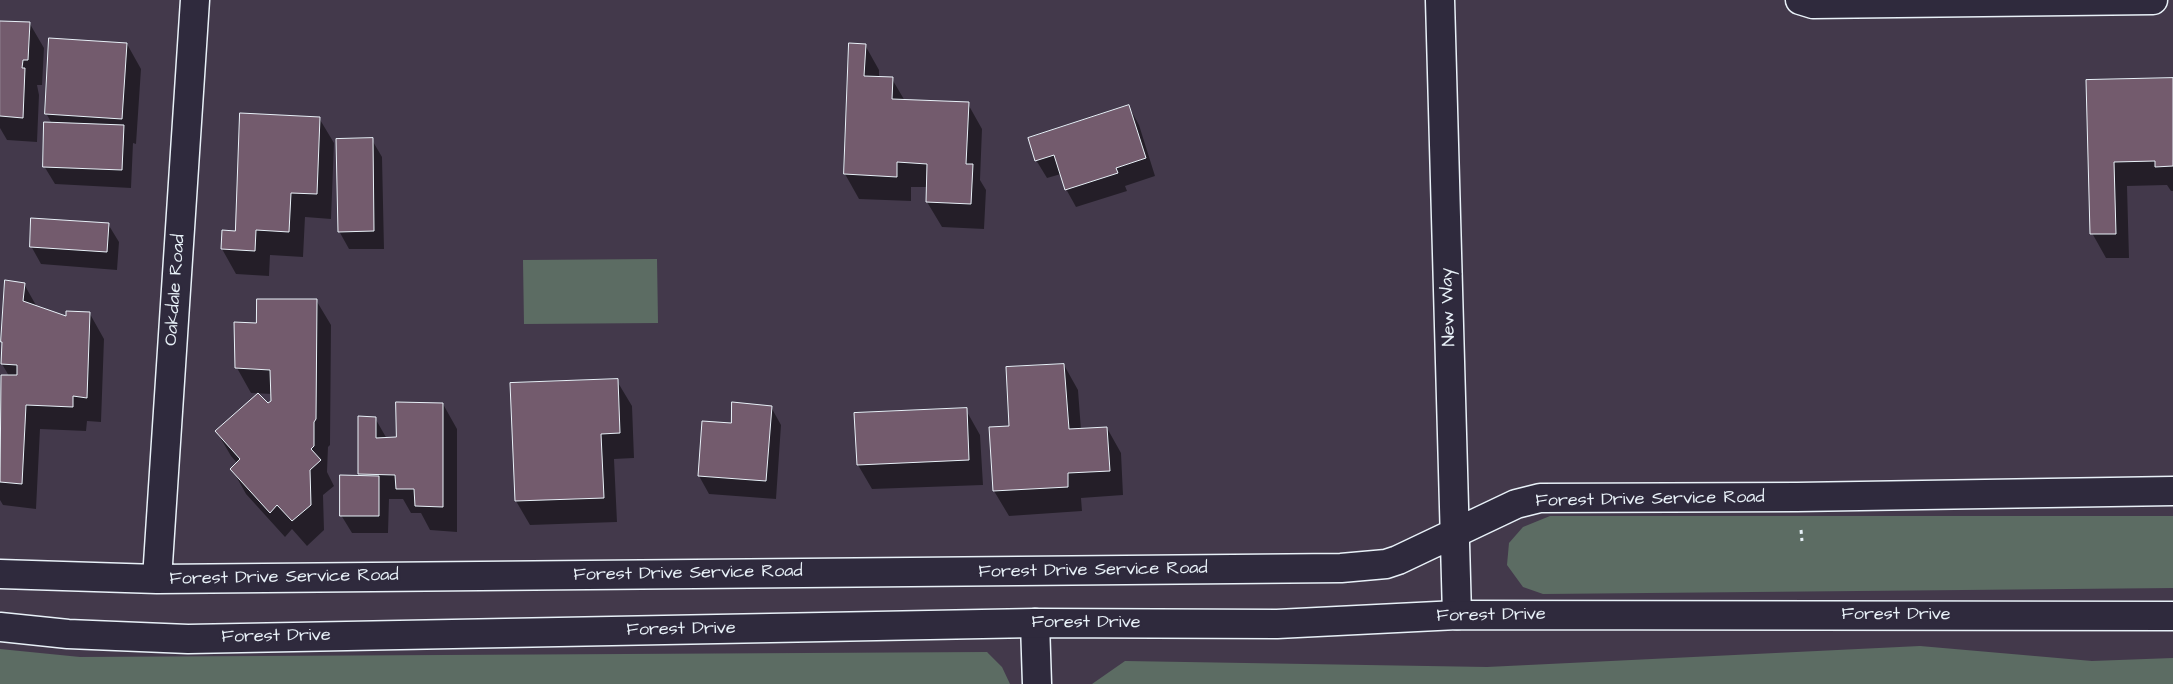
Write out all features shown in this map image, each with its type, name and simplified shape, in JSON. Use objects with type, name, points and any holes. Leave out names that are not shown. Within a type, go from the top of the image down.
[{"type":"street","name":"Oakdale Road","points":[[157,579],[195,0]]},
{"type":"street","name":"New Way","points":[[1440,0],[1457,615]]},
{"type":"street","points":[[1800,0],[1813,4],[2153,0]]},
{"type":"street","name":"Forest Drive Service Road","points":[[0,574],[157,579],[1341,568],[1392,562],[1516,504],[1540,498],[1797,497],[2173,491]]},
{"type":"street","name":"Forest Drive","points":[[0,627],[68,634],[188,639],[1035,623],[1277,624],[1457,615],[2173,616]]},
{"type":"street","points":[[1035,623],[1037,684]]},
{"type":"green space","points":[[657,259],[658,323],[524,324],[523,260]]},
{"type":"green space","points":[[1550,516],[2173,516],[2173,588],[1543,594],[1523,587],[1507,565],[1509,543],[1523,527]]},
{"type":"green space","points":[[1920,646],[2092,661],[2173,658],[2173,684],[1092,684],[1125,661],[1487,667]]},
{"type":"green space","points":[[0,649],[80,657],[987,652],[1002,667],[1010,684],[0,684]]},
{"type":"building","points":[[0,21],[30,22],[28,60],[23,60],[22,68],[25,68],[23,118],[0,116]]},
{"type":"building","points":[[49,38],[127,43],[122,119],[45,114]]},
{"type":"building","points":[[849,43],[866,44],[864,76],[893,77],[892,99],[969,102],[966,164],[973,164],[971,204],[926,202],[927,164],[897,162],[897,177],[844,174]]},
{"type":"building","points":[[2173,78],[2173,166],[2155,167],[2155,161],[2114,162],[2116,234],[2090,234],[2086,80]]},
{"type":"building","points":[[1129,105],[1146,158],[1116,168],[1118,173],[1065,190],[1054,155],[1035,161],[1028,138]]},
{"type":"building","points":[[240,113],[320,117],[317,194],[291,193],[289,232],[256,230],[255,251],[221,249],[222,230],[235,231]]},
{"type":"building","points":[[44,122],[124,125],[122,170],[43,167]]},
{"type":"building","points":[[373,138],[374,231],[338,232],[336,139]]},
{"type":"building","points":[[31,218],[109,223],[107,252],[30,247]]},
{"type":"building","points":[[5,280],[25,283],[23,301],[66,316],[66,311],[90,312],[87,398],[73,396],[73,407],[26,405],[22,484],[0,482],[1,375],[17,375],[17,365],[1,364]]},
{"type":"building","points":[[257,299],[317,299],[316,419],[314,422],[314,446],[311,449],[321,460],[310,470],[311,505],[292,521],[277,505],[270,513],[230,469],[240,459],[215,431],[258,393],[268,403],[271,401],[270,370],[235,368],[234,322],[256,323]]},
{"type":"building","points":[[1064,364],[1069,429],[1107,427],[1110,471],[1068,473],[1068,487],[993,491],[989,427],[1009,426],[1006,367]]},
{"type":"building","points":[[618,379],[620,433],[601,434],[604,498],[515,501],[510,383]]},
{"type":"building","points":[[396,402],[443,403],[443,507],[415,506],[414,489],[396,489],[395,475],[358,474],[358,416],[376,417],[376,438],[396,437]]},
{"type":"building","points":[[732,402],[772,406],[766,481],[698,476],[702,421],[731,423]]},
{"type":"building","points":[[967,408],[969,460],[857,465],[854,413]]},
{"type":"building","points":[[340,475],[379,476],[379,516],[340,516]]}]
